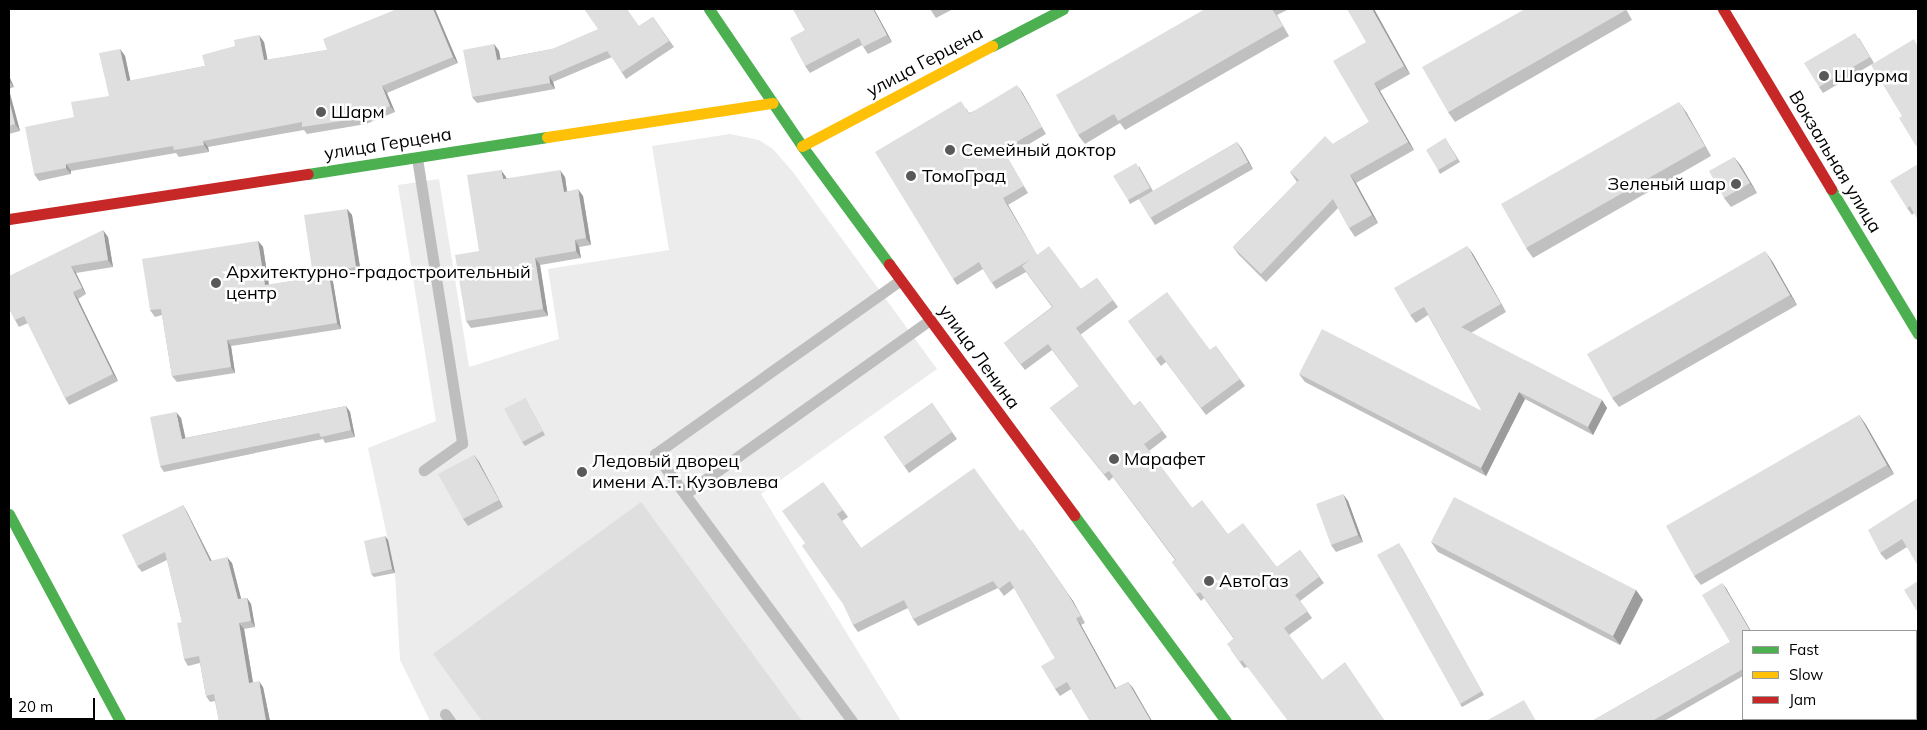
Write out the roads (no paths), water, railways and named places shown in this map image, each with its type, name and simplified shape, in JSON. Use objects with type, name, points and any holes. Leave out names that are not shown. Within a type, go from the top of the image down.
[{"type":"street","name":"улица Ленина","points":[[709,9],[802,146],[1226,721]]},
{"type":"street","name":"улица Герцена","points":[[802,146],[1064,9]]},
{"type":"street","name":"Вокзальная улица","points":[[1723,9],[1918,334]]},
{"type":"street","name":"улица Герцена","points":[[9,219],[772,103]]},
{"type":"street","points":[[9,514],[120,721]]},
{"type":"lane","points":[[416,158],[462,442],[424,470]]},
{"type":"lane","points":[[852,721],[655,454],[901,280]]},
{"type":"lane","points":[[685,494],[930,320]]},
{"type":"place","name":"Шаурма","points":[[1824,76]]},
{"type":"place","name":"Шарм","points":[[321,112]]},
{"type":"place","name":"Семейный доктор","points":[[950,150]]},
{"type":"place","name":"ТомоГрад","points":[[911,176]]},
{"type":"place","name":"Зеленый шар","points":[[1736,184]]},
{"type":"place","name":"Архитектурно-градостроительный центр","points":[[216,283]]},
{"type":"place","name":"Марафет","points":[[1114,459]]},
{"type":"place","name":"Ледовый дворец имени А.Т. Кузовлева","points":[[582,472]]},
{"type":"place","name":"АвтоГаз","points":[[1209,581]]}]
